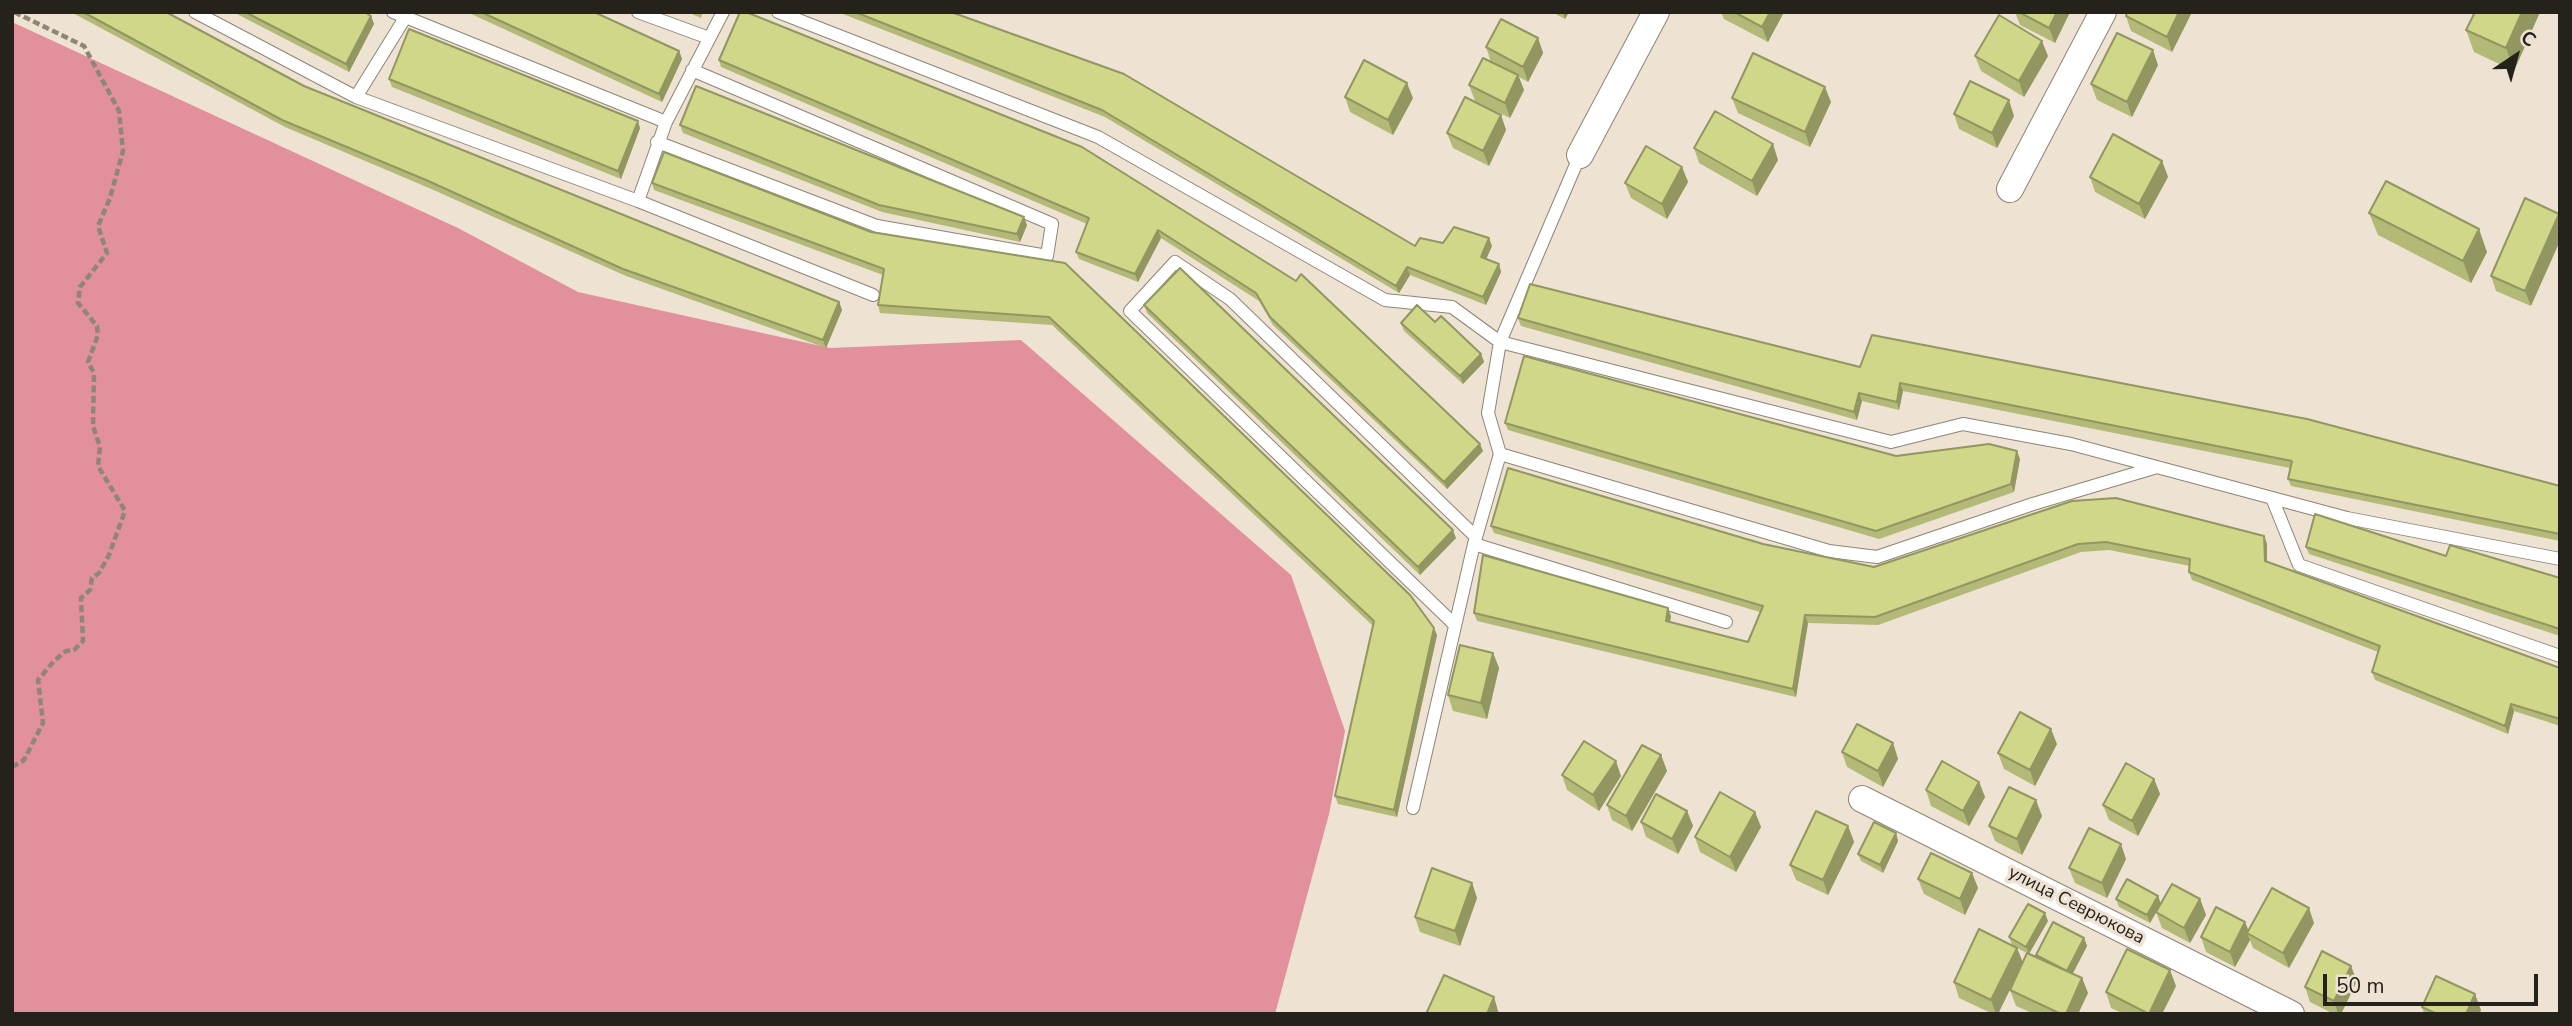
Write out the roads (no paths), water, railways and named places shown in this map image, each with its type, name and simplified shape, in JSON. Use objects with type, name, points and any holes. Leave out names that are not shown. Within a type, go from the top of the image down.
[{"type":"street","points":[[1580,155],[1656,12]]},
{"type":"street","points":[[2010,189],[2103,12]]},
{"type":"street","name":"улица Севрюкова","points":[[1861,799],[2291,1014]]},
{"type":"lane","points":[[195,12],[356,97],[639,201],[873,295]]},
{"type":"lane","points":[[638,12],[709,38]]},
{"type":"lane","points":[[639,201],[657,142],[723,12]]},
{"type":"lane","points":[[778,12],[1098,137],[1385,300],[1452,307],[1500,342],[1891,442],[1963,424],[2071,444],[2347,518],[2560,559]]},
{"type":"lane","points":[[356,97],[402,14],[666,122]]},
{"type":"lane","points":[[657,142],[877,226],[1047,257],[1052,224],[692,70]]},
{"type":"lane","points":[[1413,808],[1475,541],[1500,454],[1488,413],[1500,342],[1580,155]]},
{"type":"lane","points":[[1455,625],[1130,311],[1175,262],[1230,299],[1475,541],[1726,622]]},
{"type":"lane","points":[[1500,454],[1829,551],[1877,557],[2033,504],[2157,467]]},
{"type":"lane","points":[[2272,498],[2299,565],[2560,656]]}]
